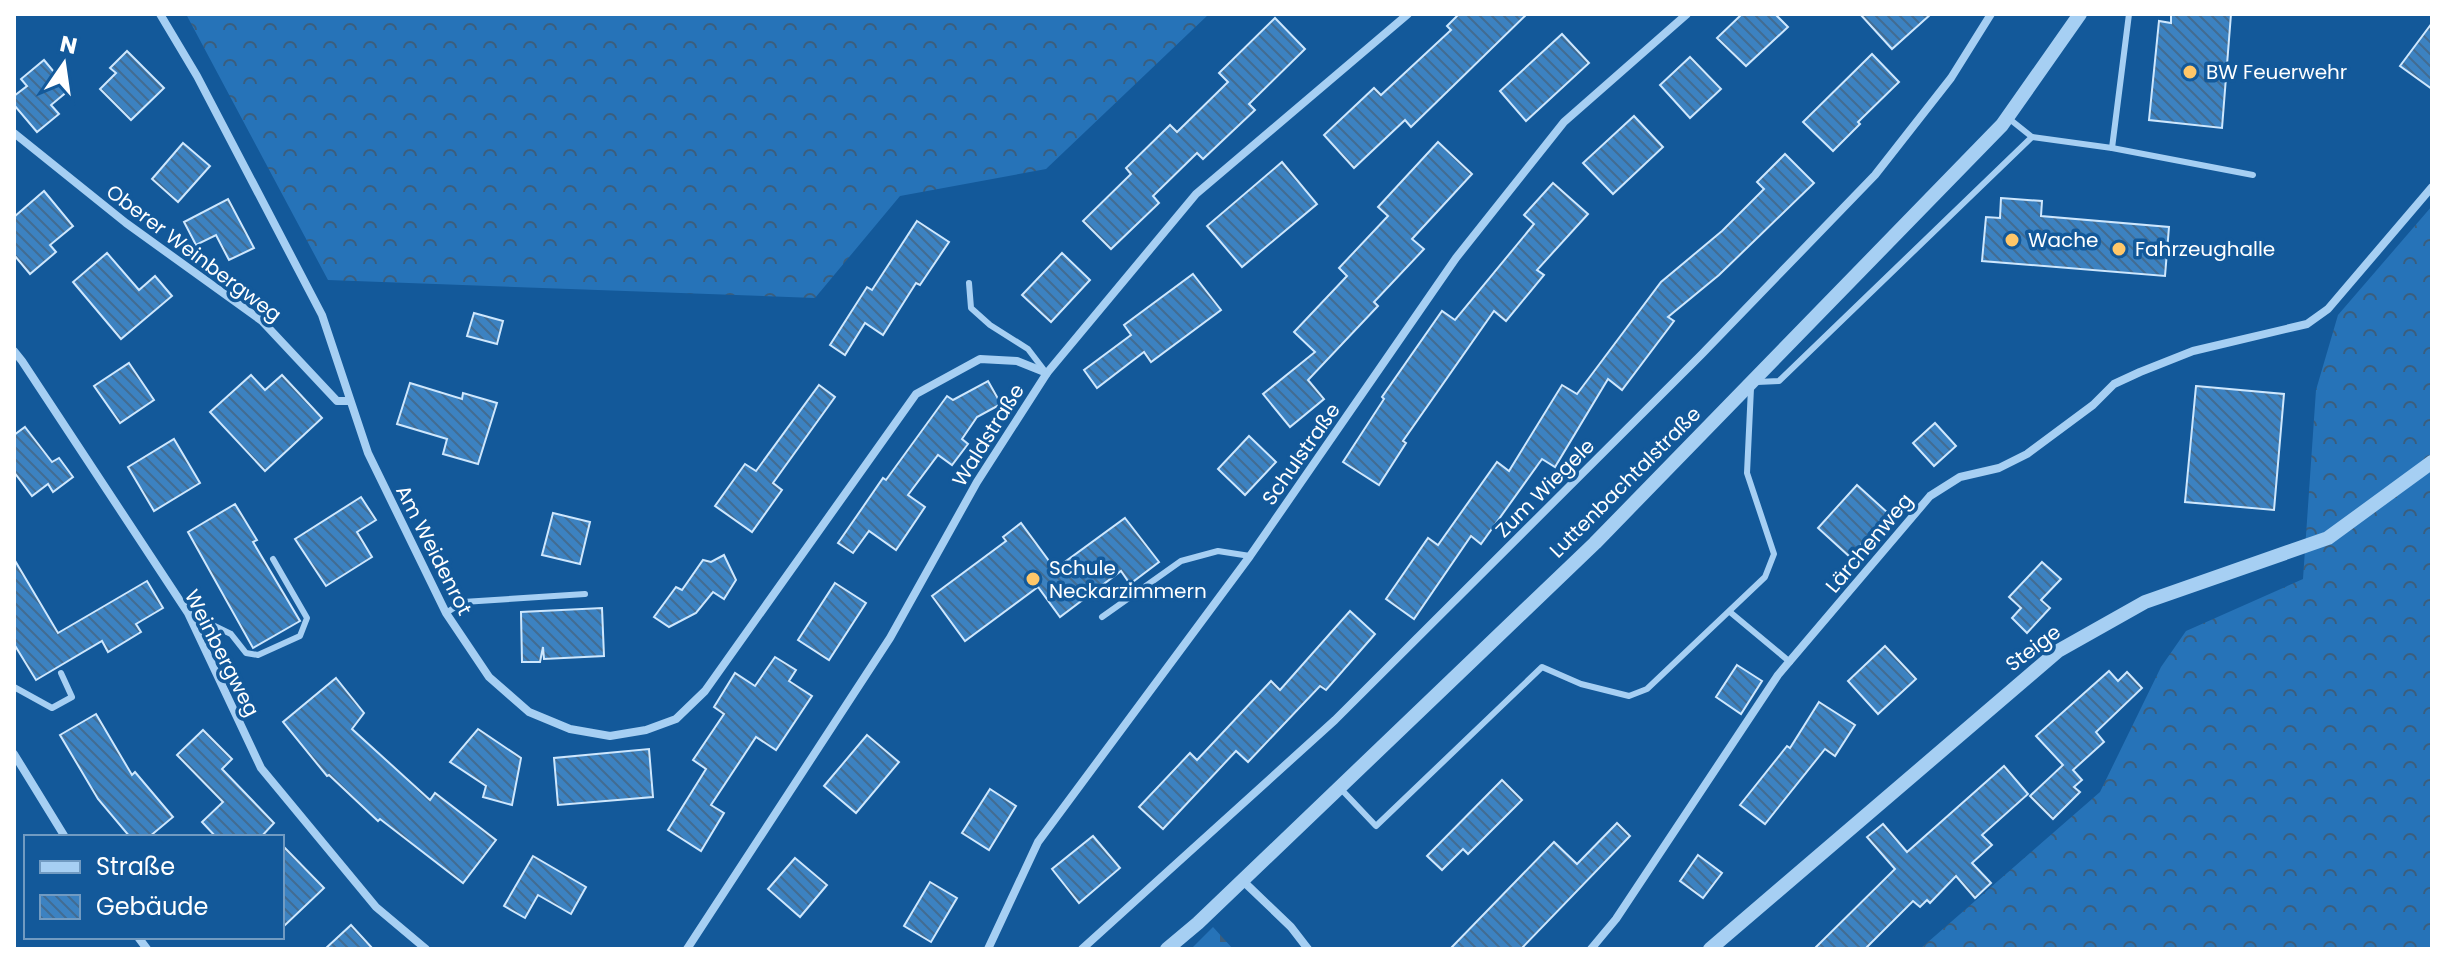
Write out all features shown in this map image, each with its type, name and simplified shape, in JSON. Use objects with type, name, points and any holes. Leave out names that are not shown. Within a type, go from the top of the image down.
[{"type":"street","name":"Am Weidenrot","points":[[160,14],[197,76],[322,315],[368,453],[446,613],[489,677],[529,712],[570,729],[610,736],[646,730],[676,719],[705,691],[916,394],[980,359],[1017,361],[1047,373]]},
{"type":"street","name":"Waldstraße","points":[[687,949],[890,638],[977,482],[1047,373],[1196,194],[1408,14]]},
{"type":"street","name":"Schulstraße","points":[[988,949],[1038,842],[1250,556],[1456,258],[1564,122],[1687,14]]},
{"type":"street","name":"Zum Wiegele","points":[[1082,949],[1335,720],[1724,331],[1875,175],[1951,78],[1991,14]]},
{"type":"street","name":"Luttenbachtalstraße","points":[[1167,949],[1243,881],[1595,543],[2007,117],[2080,14]]},
{"type":"street","name":"Oberer Weinbergweg","points":[[14,133],[126,223],[262,321],[337,401],[349,401]]},
{"type":"street","name":"Lärchenweg","points":[[1591,949],[1616,919],[1752,713],[1790,662],[1930,496],[1960,477],[1999,468],[2027,454],[2093,405],[2114,384],[2140,372],[2193,351],[2307,324],[2328,309],[2432,187]]},
{"type":"street","name":"Weinbergweg","points":[[14,351],[188,613],[261,768],[376,907],[426,949]]},
{"type":"street","name":"Steige","points":[[1710,949],[2058,651],[2145,602],[2328,538],[2432,462]]},
{"type":"street","points":[[14,754],[64,835]]},
{"type":"street","points":[[1243,881],[1291,927],[1308,949]]},
{"type":"lane","points":[[2112,148],[2129,14]]},
{"type":"lane","points":[[2007,117],[2032,137],[2112,148],[2253,175]]},
{"type":"lane","points":[[1340,788],[1376,826],[1542,667],[1581,684],[1629,696],[1647,689],[1730,612],[1765,577],[1774,554],[1747,473],[1751,382],[1779,381],[2032,137]]},
{"type":"lane","points":[[969,283],[971,308],[990,325],[1028,349],[1047,373]]},
{"type":"lane","points":[[1102,617],[1181,561],[1218,551],[1250,556]]},
{"type":"lane","points":[[188,613],[231,634],[246,653],[258,655],[300,636],[307,618],[273,559]]},
{"type":"lane","points":[[446,613],[463,602],[585,594]]},
{"type":"lane","points":[[1730,612],[1790,662]]},
{"type":"lane","points":[[14,687],[52,708],[72,697],[61,673]]},
{"type":"green space","points":[[186,14],[1209,14],[1046,169],[900,196],[815,298],[328,280]]},
{"type":"green space","points":[[2432,206],[2432,949],[1920,949],[2100,792],[2161,667],[2186,631],[2303,579],[2316,390],[2338,315]]},
{"type":"green space","points":[[1213,927],[1233,949],[1191,949]]},
{"type":"building","points":[[1459,14],[1527,14],[1411,127],[1405,120],[1354,168],[1324,135],[1374,88],[1381,95],[1451,30],[1447,26]]},
{"type":"building","points":[[1742,14],[1775,14],[1788,27],[1746,66],[1717,38]]},
{"type":"building","points":[[1860,14],[1931,14],[1892,49]]},
{"type":"building","name":"BW Feuerwehr","points":[[2171,14],[2231,14],[2222,128],[2149,120],[2159,21],[2171,23]]},
{"type":"building","points":[[1275,18],[1305,49],[1249,104],[1255,110],[1203,159],[1197,153],[1153,196],[1159,203],[1111,249],[1083,221],[1131,174],[1126,168],[1170,125],[1177,132],[1228,82],[1219,73]]},
{"type":"building","points":[[2432,23],[2432,89],[2400,66]]},
{"type":"building","points":[[1562,34],[1589,63],[1526,121],[1500,91]]},
{"type":"building","points":[[127,51],[164,88],[131,120],[100,89],[116,73],[110,68]]},
{"type":"building","points":[[1872,54],[1899,82],[1833,151],[1803,122]]},
{"type":"building","points":[[1690,57],[1721,89],[1690,118],[1660,85]]},
{"type":"building","points":[[44,60],[69,90],[51,105],[59,114],[37,132],[14,105],[14,96],[27,86],[21,79]]},
{"type":"building","points":[[1634,116],[1663,147],[1613,194],[1583,163]]},
{"type":"building","points":[[1438,142],[1472,174],[1412,239],[1424,249],[1374,302],[1378,306],[1308,380],[1324,399],[1290,427],[1263,394],[1315,352],[1294,332],[1347,276],[1339,268],[1388,216],[1378,207]]},
{"type":"building","points":[[183,143],[210,166],[178,202],[152,179]]},
{"type":"building","points":[[1785,154],[1814,183],[1719,275],[1668,317],[1674,321],[1622,390],[1608,379],[1555,467],[1542,459],[1481,544],[1471,536],[1414,619],[1386,599],[1428,538],[1438,545],[1497,462],[1509,471],[1562,385],[1577,394],[1661,282],[1722,231],[1764,189],[1757,182]]},
{"type":"building","points":[[1282,162],[1317,204],[1242,267],[1207,226]]},
{"type":"building","points":[[1553,183],[1588,214],[1537,270],[1544,275],[1506,321],[1494,311],[1403,441],[1406,443],[1379,485],[1343,462],[1384,399],[1382,397],[1442,311],[1455,320],[1534,224],[1524,215]]},
{"type":"building","points":[[44,191],[73,226],[50,245],[56,252],[30,274],[14,255],[14,217]]},
{"type":"building","points":[[2001,198],[2042,201],[2041,216],[2169,227],[2165,276],[1982,261],[1986,217],[2000,218]]},
{"type":"building","points":[[228,199],[254,248],[229,260],[216,235],[196,245],[184,222]]},
{"type":"building","points":[[917,221],[949,242],[920,285],[916,283],[883,335],[865,323],[845,355],[830,345],[867,287],[872,290]]},
{"type":"building","points":[[107,253],[139,290],[155,276],[172,296],[121,339],[73,282]]},
{"type":"building","points":[[1062,253],[1090,280],[1051,322],[1022,295]]},
{"type":"building","points":[[1193,274],[1221,310],[1151,362],[1144,352],[1097,388],[1084,370],[1131,335],[1124,325]]},
{"type":"building","points":[[474,313],[503,321],[497,344],[467,336]]},
{"type":"building","points":[[129,363],[154,400],[120,423],[94,386]]},
{"type":"building","points":[[251,375],[265,390],[282,375],[322,418],[265,471],[210,412]]},
{"type":"building","points":[[988,381],[1001,404],[977,417],[962,439],[968,444],[952,465],[938,455],[908,495],[925,507],[896,550],[869,531],[853,553],[838,543],[883,478],[886,480],[947,396],[953,400]]},
{"type":"building","points":[[410,383],[462,399],[463,393],[497,403],[478,464],[443,454],[447,439],[397,424]]},
{"type":"building","points":[[819,385],[835,397],[773,483],[782,490],[752,532],[715,506],[745,464],[756,471]]},
{"type":"building","points":[[2196,386],[2284,394],[2274,510],[2185,502]]},
{"type":"building","points":[[1935,423],[1956,446],[1934,466],[1913,443]]},
{"type":"building","points":[[25,427],[52,462],[59,458],[73,477],[53,492],[48,484],[32,496],[14,472],[14,435]]},
{"type":"building","points":[[1249,436],[1276,462],[1245,495],[1218,469]]},
{"type":"building","points":[[174,439],[200,483],[154,511],[128,467]]},
{"type":"building","points":[[1857,485],[1889,514],[1850,557],[1818,528]]},
{"type":"building","points":[[361,497],[376,520],[357,532],[372,557],[326,586],[295,539]]},
{"type":"building","points":[[235,504],[257,540],[253,542],[300,621],[253,648],[188,532]]},
{"type":"building","points":[[553,513],[590,522],[580,564],[542,555]]},
{"type":"building","name":"Schule Neckarzimmern","points":[[1125,518],[1159,562],[1130,584],[1121,571],[1060,617],[1038,587],[965,641],[932,596],[1006,541],[1003,537],[1021,523],[1055,569]]},
{"type":"building","points":[[724,555],[736,580],[724,599],[713,592],[696,613],[669,627],[654,617],[676,587],[682,590],[703,560],[711,562]]},
{"type":"building","points":[[14,559],[58,633],[147,581],[163,608],[136,624],[141,632],[108,652],[102,641],[36,680],[14,644]]},
{"type":"building","points":[[2042,562],[2061,579],[2041,600],[2050,608],[2027,633],[2012,618],[2021,608],[2009,597]]},
{"type":"building","points":[[835,583],[866,603],[829,660],[798,640]]},
{"type":"building","points":[[602,608],[604,656],[544,659],[543,647],[540,662],[522,662],[521,612]]},
{"type":"building","points":[[1350,611],[1375,634],[1326,690],[1320,686],[1248,762],[1236,751],[1163,829],[1139,807],[1190,753],[1197,760],[1271,681],[1280,690]]},
{"type":"building","points":[[1885,646],[1916,679],[1878,714],[1848,681]]},
{"type":"building","points":[[775,657],[796,670],[789,681],[812,696],[776,750],[756,737],[711,805],[724,813],[701,851],[668,830],[706,769],[693,760],[724,714],[714,707],[735,673],[755,686]]},
{"type":"building","points":[[1737,665],[1762,681],[1741,714],[1716,697]]},
{"type":"building","points":[[2109,671],[2118,681],[2127,672],[2142,688],[2096,732],[2104,742],[2073,770],[2082,780],[2074,787],[2080,792],[2053,819],[2030,796],[2063,765],[2036,736]]},
{"type":"building","points":[[336,678],[364,713],[352,729],[430,800],[435,793],[496,840],[463,883],[380,819],[378,821],[327,776],[283,722]]},
{"type":"building","points":[[1819,702],[1855,725],[1835,756],[1825,749],[1765,824],[1740,805],[1787,746],[1790,748]]},
{"type":"building","points":[[96,714],[132,775],[135,772],[173,817],[151,835],[128,835],[98,799],[60,735]]},
{"type":"building","points":[[478,729],[521,758],[512,805],[483,797],[486,786],[450,762]]},
{"type":"building","points":[[203,730],[232,759],[222,769],[274,823],[263,835],[214,835],[202,822],[223,802],[177,755]]},
{"type":"building","points":[[867,735],[899,762],[856,813],[824,786]]},
{"type":"building","points":[[649,749],[653,797],[558,805],[554,758]]},
{"type":"building","points":[[2004,766],[2028,794],[1982,835],[1992,845],[1972,863],[1991,883],[1975,898],[1956,876],[1930,903],[1927,900],[1920,907],[1913,901],[1865,949],[1814,949],[1895,869],[1867,837],[1883,824],[1907,852]]},
{"type":"building","points":[[1502,780],[1522,800],[1468,854],[1463,849],[1442,870],[1427,856]]},
{"type":"building","points":[[990,789],[1016,806],[989,850],[962,833]]},
{"type":"building","points":[[1617,823],[1630,836],[1521,949],[1450,949],[1554,842],[1577,864]]},
{"type":"building","points":[[1093,836],[1120,868],[1079,903],[1052,869]]},
{"type":"building","points":[[284,847],[324,888],[284,926]]},
{"type":"building","points":[[1698,855],[1722,873],[1703,898],[1680,881]]},
{"type":"building","points":[[533,856],[586,887],[571,914],[538,895],[525,918],[504,906]]},
{"type":"building","points":[[795,858],[827,885],[800,917],[768,889]]},
{"type":"building","points":[[930,882],[957,898],[931,942],[904,926]]},
{"type":"building","points":[[351,925],[373,949],[325,949]]},
{"type":"place","name":"BW Feuerwehr","points":[[2190,72]]},
{"type":"place","name":"Wache","points":[[2012,240]]},
{"type":"place","name":"Fahrzeughalle","points":[[2119,249]]},
{"type":"place","name":"Schule Neckarzimmern","points":[[1033,579]]}]
